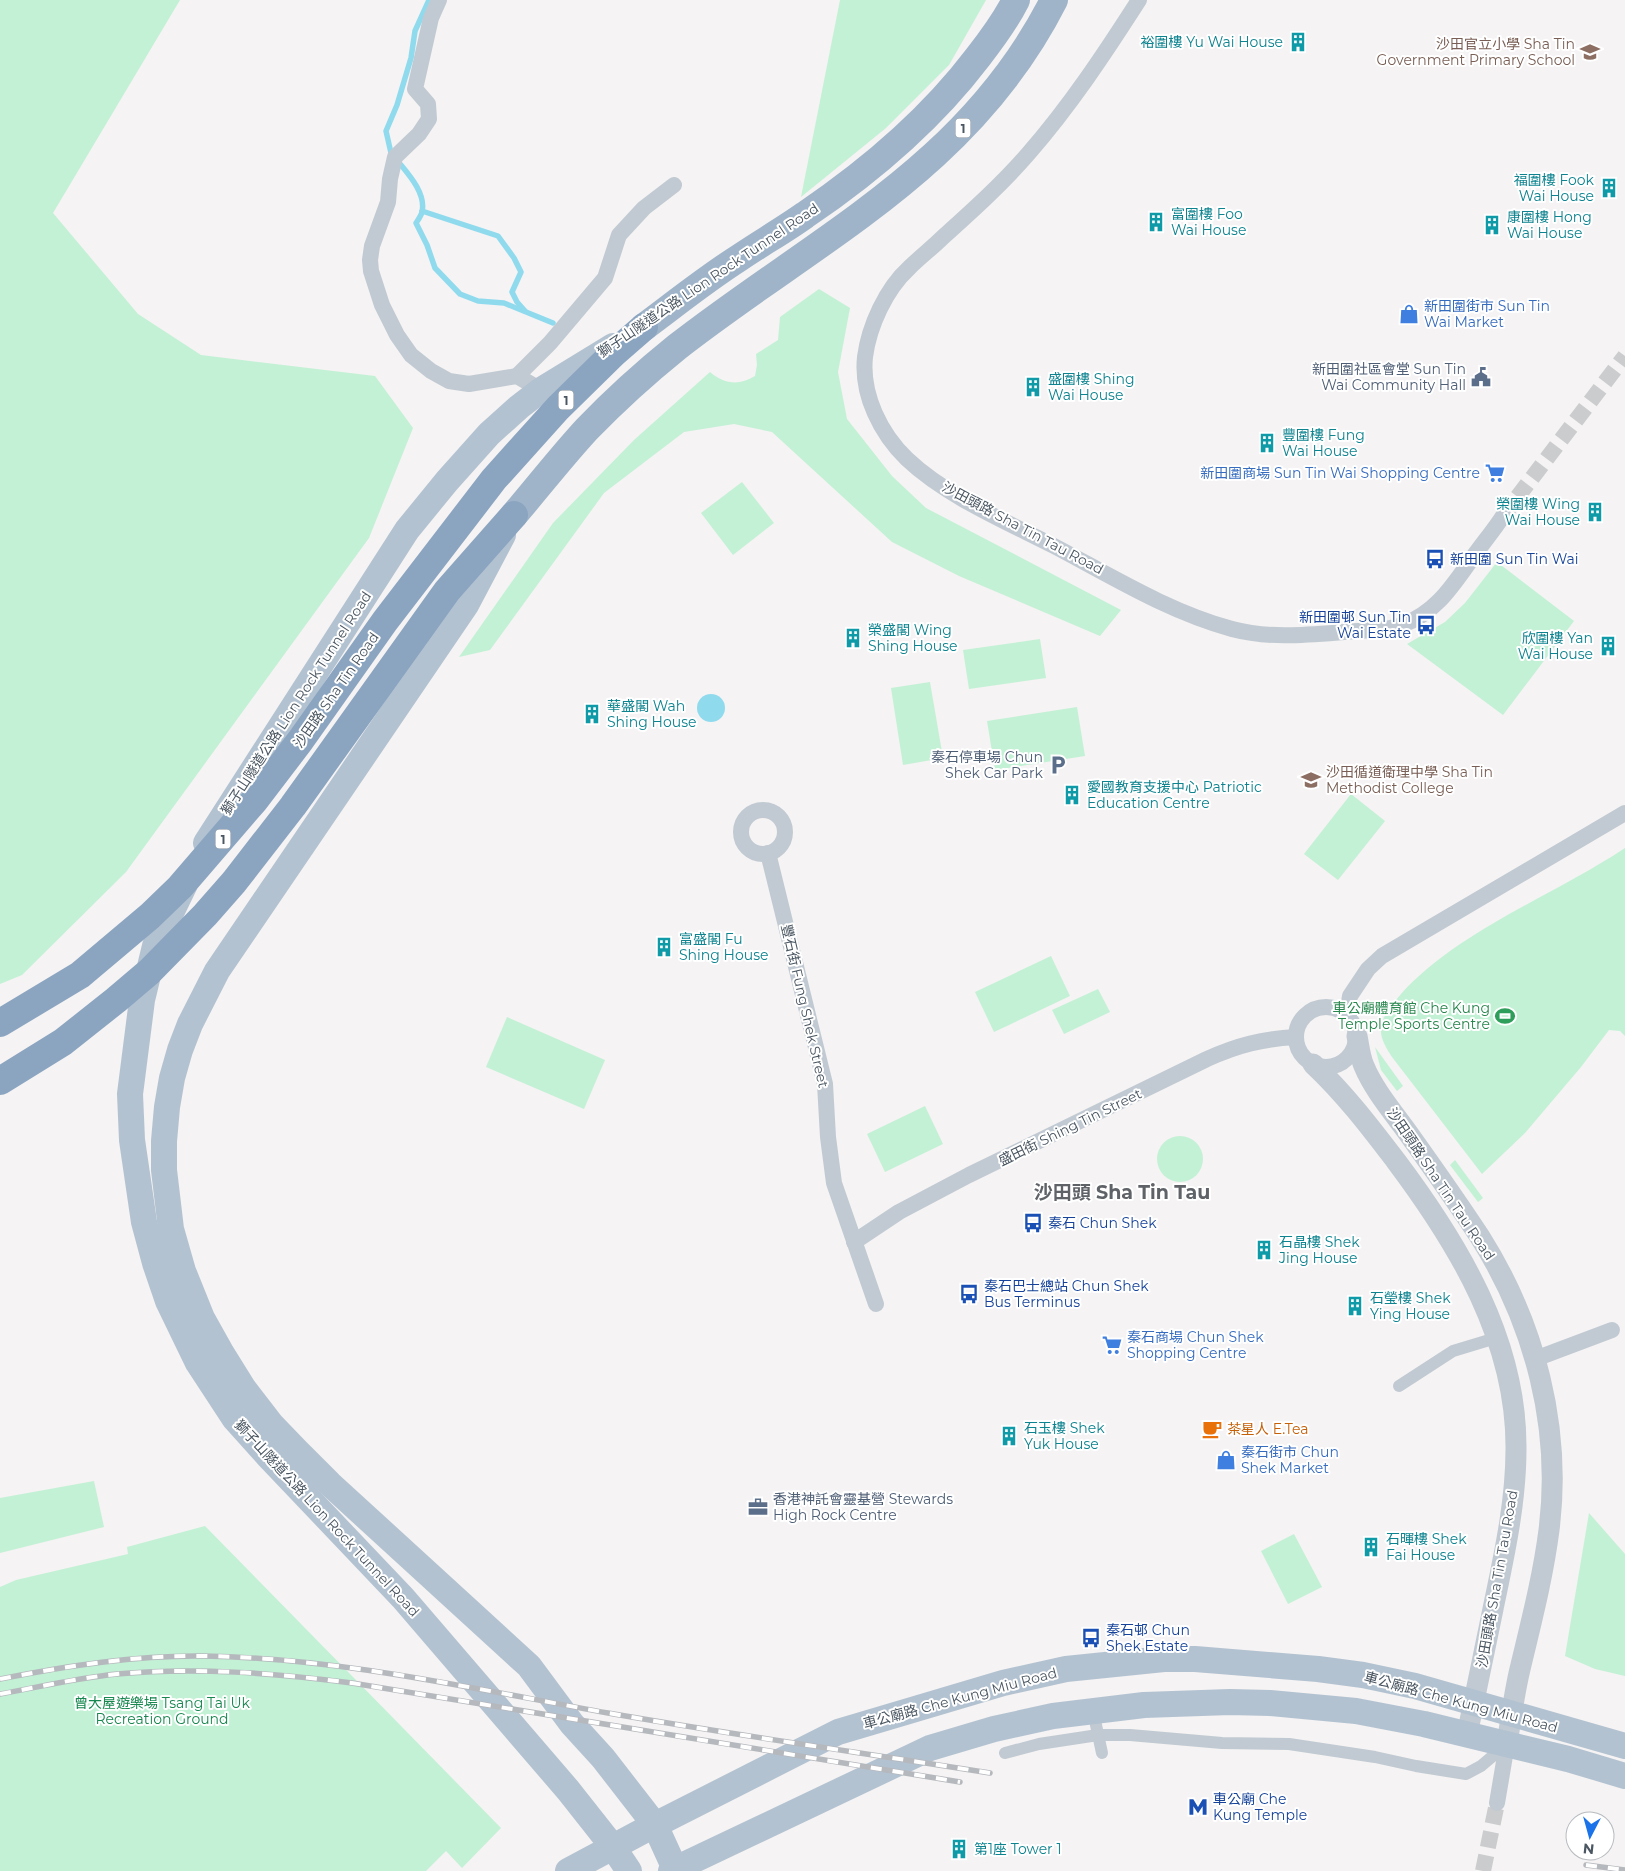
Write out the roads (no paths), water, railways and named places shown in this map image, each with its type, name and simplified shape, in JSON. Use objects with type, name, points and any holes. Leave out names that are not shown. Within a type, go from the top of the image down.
[{"type":"highway","name":"獅子山隧道公路 Lion Rock Tunnel Road","points":[[644,327],[737,259],[806,214],[850,182],[908,134],[950,91],[971,66],[994,37],[1016,0]]},
{"type":"highway","name":"獅子山隧道公路 Lion Rock Tunnel Road","points":[[514,515],[588,428],[642,377],[677,348],[868,210],[936,155],[1002,84],[1036,34],[1054,0]]},
{"type":"highway","name":"沙田路 Sha Tin Road","points":[[0,1024],[80,975],[150,916],[223,840],[261,793],[385,621],[494,479],[558,408],[613,354],[644,327]]},
{"type":"highway","name":"1","points":[[0,1081],[63,1042],[116,1000],[149,972],[206,915],[264,844],[447,592],[514,515]]},
{"type":"main road","name":"獅子山隧道公路 Lion Rock Tunnel Road","points":[[629,1871],[613,1847],[568,1790],[403,1598],[255,1442],[234,1418],[213,1389],[184,1337],[168,1301],[155,1263],[137,1185],[130,1094],[142,1000],[155,946],[205,844],[408,530],[447,481],[483,441],[519,407],[541,390],[644,327]]},
{"type":"main road","name":"獅子山隧道公路 Lion Rock Tunnel Road","points":[[514,515],[466,605],[217,971],[190,1024],[172,1078],[167,1107],[164,1141],[167,1201],[171,1229],[183,1271],[202,1318],[244,1389],[290,1444],[330,1484],[529,1666],[572,1724],[603,1758],[655,1825],[673,1870]]},
{"type":"main road","name":"車公廟路 Che Kung Miu Road","points":[[568,1871],[838,1732],[1003,1683],[1066,1669],[1164,1659],[1228,1660],[1363,1675],[1415,1686],[1625,1746]]},
{"type":"main road","name":"車公廟路 Che Kung Miu Road","points":[[673,1870],[930,1748],[994,1729],[1052,1716],[1096,1723],[1144,1706],[1230,1702],[1304,1705],[1366,1713],[1507,1744],[1625,1776]]},
{"type":"street","points":[[439,0],[431,18],[415,89],[428,104],[428,119],[419,134],[395,157],[388,202],[372,246],[370,260],[371,271],[382,305],[397,335],[411,355],[431,371],[449,381],[469,384],[516,376],[550,343],[605,278],[619,235],[644,208],[674,185]]},
{"type":"street","name":"沙田頭路 Sha Tin Tau Road","points":[[1140,0],[1081,89],[1026,157],[1005,180],[908,269],[890,292],[870,334],[865,359],[866,385],[872,408],[886,435],[907,459],[934,480],[973,504],[1164,603],[1198,618],[1233,629],[1268,635],[1292,636],[1379,630],[1399,627],[1421,617],[1436,606],[1447,593],[1503,516]]},
{"type":"street","points":[[516,376],[541,390]]},
{"type":"street","points":[[1296,1037],[1301,1020],[1311,1011],[1330,1007],[1347,1014],[1350,996],[1368,969],[1382,956],[1625,813]]},
{"type":"street","name":"豐石街 Fung Shek Street","points":[[768,853],[825,1084],[828,1137],[834,1183],[876,1304]]},
{"type":"street","name":"沙田頭路 Sha Tin Tau Road","points":[[1347,1014],[1352,1020],[1364,1066],[1383,1099],[1434,1170],[1494,1261],[1520,1317],[1545,1394],[1552,1440],[1553,1496],[1544,1566],[1520,1670],[1507,1744]]},
{"type":"street","points":[[1313,1064],[1324,1067],[1341,1064],[1353,1051],[1356,1036]]},
{"type":"street","name":"沙田頭路 Sha Tin Tau Road","points":[[1296,1037],[1300,1053],[1336,1085],[1360,1114],[1414,1185],[1445,1231],[1477,1286],[1504,1359],[1512,1399],[1516,1447],[1514,1497],[1467,1735]]},
{"type":"street","name":"盛田街 Shing Tin Street","points":[[854,1242],[899,1212],[970,1175],[1207,1059],[1242,1045],[1266,1039],[1296,1037]]},
{"type":"street","points":[[1535,1359],[1612,1330]]},
{"type":"street","points":[[1399,1386],[1453,1351],[1496,1338]]},
{"type":"street","points":[[1005,1753],[1039,1744],[1096,1723],[1130,1735],[1222,1743],[1289,1744],[1376,1757],[1466,1774],[1481,1766],[1507,1744]]},
{"type":"street","points":[[1096,1723],[1102,1753]]},
{"type":"street","points":[[1498,1803],[1507,1744]]},
{"type":"water","points":[[711,694],[721,698],[725,708],[721,718],[711,722],[701,718],[697,708],[701,698]]},
{"type":"waterway","points":[[391,153],[386,131],[397,105],[411,58],[415,31],[429,0]]},
{"type":"waterway","points":[[401,165],[413,181],[422,199],[422,212],[416,223],[427,245],[435,268],[460,294],[478,301],[504,303],[553,323]]},
{"type":"waterway","points":[[422,211],[498,236],[514,258],[521,272],[512,292],[517,302],[525,311]]},
{"type":"tunnel","points":[[1503,516],[1625,356]]},
{"type":"tunnel","points":[[1483,1871],[1497,1803]]},
{"type":"railway","points":[[0,1679],[76,1666],[153,1657],[204,1656],[306,1662],[407,1676],[656,1721],[990,1773]]},
{"type":"railway","points":[[0,1694],[87,1678],[147,1672],[206,1671],[293,1676],[352,1683],[960,1782]]},
{"type":"railway","points":[[1586,1865],[1625,1870]]},
{"type":"place","name":"裕圍樓 Yu Wai House","points":[[1298,42]]},
{"type":"place","name":"沙田官立小學 Sha Tin Government Primary School","points":[[1590,52]]},
{"type":"place","name":"福圍樓 Fook Wai House","points":[[1609,188]]},
{"type":"place","name":"富圍樓 Foo Wai House","points":[[1156,222]]},
{"type":"place","name":"康圍樓 Hong Wai House","points":[[1492,225]]},
{"type":"place","name":"新田圍街市 Sun Tin Wai Market","points":[[1409,314]]},
{"type":"place","name":"新田圍社區會堂 Sun Tin Wai Community Hall","points":[[1481,377]]},
{"type":"place","name":"盛圍樓 Shing Wai House","points":[[1033,387]]},
{"type":"place","name":"豐圍樓 Fung Wai House","points":[[1267,443]]},
{"type":"place","name":"新田圍商場 Sun Tin Wai Shopping Centre","points":[[1495,473]]},
{"type":"place","name":"榮圍樓 Wing Wai House","points":[[1595,512]]},
{"type":"place","name":"新田圍 Sun Tin Wai","points":[[1435,559]]},
{"type":"place","name":"新田圍邨 Sun Tin Wai Estate","points":[[1426,625]]},
{"type":"place","name":"榮盛閣 Wing Shing House","points":[[853,638]]},
{"type":"place","name":"欣圍樓 Yan Wai House","points":[[1608,646]]},
{"type":"place","name":"華盛閣 Wah Shing House","points":[[592,714]]},
{"type":"place","name":"秦石停車場 Chun Shek Car Park","points":[[1058,765]]},
{"type":"place","name":"沙田循道衛理中學 Sha Tin Methodist College","points":[[1311,780]]},
{"type":"place","name":"愛國教育支援中心 Patriotic Education Centre","points":[[1072,795]]},
{"type":"place","name":"富盛閣 Fu Shing House","points":[[664,947]]},
{"type":"place","name":"車公廟體育館 Che Kung Temple Sports Centre","points":[[1505,1016]]},
{"type":"place","name":"秦石 Chun Shek","points":[[1033,1223]]},
{"type":"place","name":"石晶樓 Shek Jing House","points":[[1264,1250]]},
{"type":"place","name":"秦石巴士總站 Chun Shek Bus Terminus","points":[[969,1294]]},
{"type":"place","name":"石瑩樓 Shek Ying House","points":[[1355,1306]]},
{"type":"place","name":"秦石商場 Chun Shek Shopping Centre","points":[[1112,1345]]},
{"type":"place","name":"茶星人 E.Tea","points":[[1212,1429]]},
{"type":"place","name":"石玉樓 Shek Yuk House","points":[[1009,1436]]},
{"type":"place","name":"秦石街市 Chun Shek Market","points":[[1226,1460]]},
{"type":"place","name":"香港神託會靈基營 Stewards High Rock Centre","points":[[758,1507]]},
{"type":"place","name":"石暉樓 Shek Fai House","points":[[1371,1547]]},
{"type":"place","name":"秦石邨 Chun Shek Estate","points":[[1091,1638]]},
{"type":"place","name":"車公廟 Che Kung Temple","points":[[1198,1807]]},
{"type":"place","name":"第1座 Tower 1","points":[[959,1849]]},
{"type":"district","name":"沙田頭 Sha Tin Tau","points":[[1122,1192]]},
{"type":"park label","name":"曾大屋遊樂場 Tsang Tai Uk Recreation Ground","points":[[162,1712]]}]
